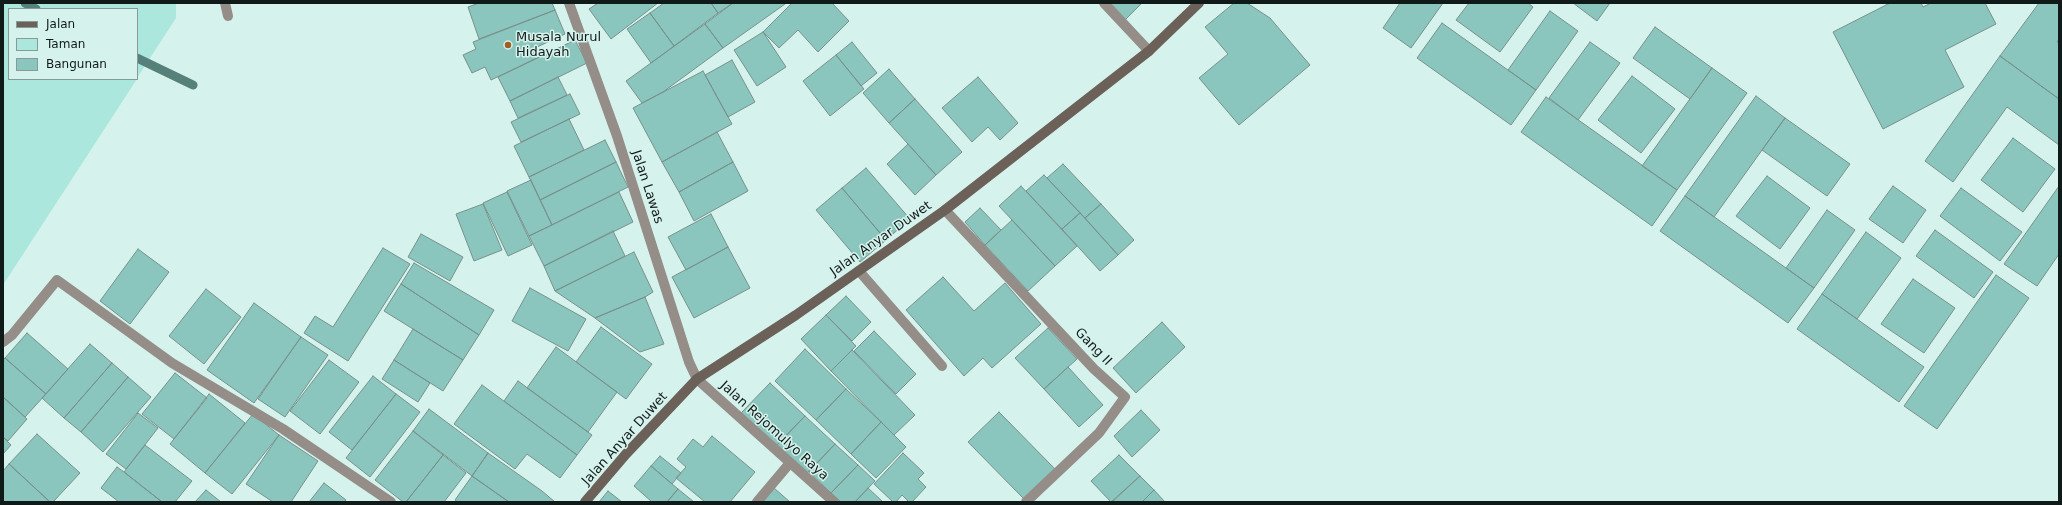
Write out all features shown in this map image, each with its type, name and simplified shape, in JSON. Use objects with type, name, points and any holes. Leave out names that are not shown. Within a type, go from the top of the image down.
[{"type":"street","points":[[225,3],[228,16]]},
{"type":"street","name":"Jalan Lawas","points":[[569,3],[617,136],[689,362],[697,379]]},
{"type":"street","points":[[1104,3],[1149,51]]},
{"type":"street","name":"Jalan Anyar Duwet","points":[[586,502],[626,454],[697,379],[796,315],[944,210],[1149,51],[1199,3]]},
{"type":"street","name":"Gang II","points":[[944,210],[1094,369],[1125,397],[1098,433],[1026,502]]},
{"type":"street","points":[[859,271],[942,366]]},
{"type":"street","points":[[3,342],[12,334],[57,280],[172,363],[282,429],[391,502]]},
{"type":"street","name":"Jalan Rejomulyo Raya","points":[[697,379],[834,502]]},
{"type":"street","points":[[757,502],[790,464]]},
{"type":"green space","points":[[3,3],[176,3],[176,18],[138,76],[138,8],[8,8],[8,80],[136,80],[3,285]]},
{"type":"building","points":[[479,3],[552,3],[555,10],[479,39],[468,7]]},
{"type":"building","points":[[598,3],[658,3],[611,39],[589,9]]},
{"type":"building","points":[[664,3],[711,3],[718,13],[674,46],[650,13]]},
{"type":"building","points":[[711,3],[733,3],[718,13]]},
{"type":"building","points":[[733,3],[785,4],[723,48],[705,24]]},
{"type":"building","points":[[792,3],[832,3],[849,21],[818,52],[798,30],[779,48],[763,32]]},
{"type":"building","points":[[1109,3],[1142,3],[1125,20]]},
{"type":"building","points":[[1234,3],[1247,3],[1270,18],[1310,65],[1239,125],[1199,78],[1228,54],[1205,27]]},
{"type":"building","points":[[1400,3],[1443,3],[1411,48],[1383,28]]},
{"type":"building","points":[[1469,3],[1528,3],[1533,7],[1500,52],[1456,20]]},
{"type":"building","points":[[1573,3],[1610,3],[1597,21]]},
{"type":"building","points":[[1890,3],[1921,3],[1923,7],[1931,3],[1985,3],[1996,24],[1945,50],[1964,87],[1883,129],[1833,32]]},
{"type":"building","points":[[2039,3],[2059,3],[2059,39],[2057,42],[2059,43],[2059,99],[2000,56]]},
{"type":"building","name":"Musala Nurul Hidayah","points":[[555,10],[565,34],[537,47],[541,56],[491,80],[485,67],[472,73],[463,55],[476,49],[473,42]]},
{"type":"building","points":[[1550,11],[1578,31],[1536,90],[1508,70]]},
{"type":"building","points":[[650,13],[674,46],[651,63],[627,29]]},
{"type":"building","points":[[1442,23],[1536,90],[1511,125],[1417,58]]},
{"type":"building","points":[[705,24],[723,48],[663,92],[642,103],[626,81]]},
{"type":"building","points":[[1655,27],[1712,68],[1690,99],[1633,58]]},
{"type":"building","points":[[763,32],[786,67],[757,86],[734,50]]},
{"type":"building","points":[[575,40],[587,63],[510,101],[498,77]]},
{"type":"building","points":[[852,42],[877,73],[861,86],[836,55]]},
{"type":"building","points":[[1590,42],[1620,63],[1578,120],[1549,98]]},
{"type":"building","points":[[836,55],[864,89],[830,116],[803,81]]},
{"type":"building","points":[[2000,56],[2059,99],[2059,145],[2007,107],[1953,182],[1925,161]]},
{"type":"building","points":[[732,60],[755,102],[728,117],[705,75]]},
{"type":"building","points":[[1712,68],[1747,93],[1677,190],[1642,166]]},
{"type":"building","points":[[889,69],[915,99],[889,123],[863,93]]},
{"type":"building","points":[[703,71],[732,124],[662,162],[633,108]]},
{"type":"building","points":[[1632,76],[1675,109],[1641,153],[1598,120]]},
{"type":"building","points":[[558,77],[567,95],[518,118],[510,101]]},
{"type":"building","points":[[978,77],[1018,123],[1000,140],[988,127],[972,142],[942,108]]},
{"type":"building","points":[[570,94],[580,114],[521,142],[511,122]]},
{"type":"building","points":[[1756,96],[1785,118],[1714,217],[1685,196]]},
{"type":"building","points":[[1546,97],[1677,190],[1652,226],[1521,132]]},
{"type":"building","points":[[915,99],[962,152],[936,175],[889,123]]},
{"type":"building","points":[[1785,118],[1850,164],[1827,196],[1762,150]]},
{"type":"building","points":[[569,119],[584,150],[529,177],[514,146]]},
{"type":"building","points":[[717,132],[733,162],[679,192],[662,162]]},
{"type":"building","points":[[2013,138],[2055,169],[2023,212],[1981,180]]},
{"type":"building","points":[[605,140],[616,162],[540,200],[529,177]]},
{"type":"building","points":[[908,144],[936,175],[915,195],[887,164]]},
{"type":"building","points":[[616,162],[628,187],[552,225],[540,200]]},
{"type":"building","points":[[733,162],[748,191],[694,221],[679,192]]},
{"type":"building","points":[[1063,164],[1101,204],[1085,218],[1047,178]]},
{"type":"building","points":[[866,168],[910,219],[886,240],[842,188]]},
{"type":"building","points":[[1044,175],[1080,213],[1062,229],[1026,191]]},
{"type":"building","points":[[1767,176],[1810,208],[1780,249],[1736,216]]},
{"type":"building","points":[[531,180],[552,225],[529,236],[507,191]]},
{"type":"building","points":[[1021,186],[1077,246],[1055,266],[999,206]]},
{"type":"building","points":[[1893,186],[1926,210],[1903,243],[1869,219]]},
{"type":"building","points":[[2059,186],[2059,254],[2037,286],[2004,264]]},
{"type":"building","points":[[842,188],[886,240],[860,262],[816,210]]},
{"type":"building","points":[[1961,188],[2022,232],[2000,261],[1940,216]]},
{"type":"building","points":[[507,192],[532,245],[508,256],[483,203]]},
{"type":"building","points":[[619,192],[633,222],[544,266],[529,236]]},
{"type":"building","points":[[1685,196],[1814,288],[1788,323],[1660,231]]},
{"type":"building","points":[[483,204],[502,250],[474,261],[456,214]]},
{"type":"building","points":[[1101,204],[1134,240],[1118,255],[1085,218]]},
{"type":"building","points":[[980,208],[1001,230],[985,245],[965,222]]},
{"type":"building","points":[[1827,210],[1855,230],[1814,288],[1786,268]]},
{"type":"building","points":[[1080,213],[1118,255],[1100,271],[1062,229]]},
{"type":"building","points":[[711,214],[728,247],[686,270],[668,237]]},
{"type":"building","points":[[1012,220],[1055,266],[1028,291],[985,245]]},
{"type":"building","points":[[1935,230],[1993,272],[1974,298],[1916,256]]},
{"type":"building","points":[[613,231],[625,256],[555,291],[544,266]]},
{"type":"building","points":[[1866,232],[1901,258],[1857,319],[1822,294]]},
{"type":"building","points":[[421,234],[463,257],[450,281],[408,257]]},
{"type":"building","points":[[728,247],[750,288],[694,318],[672,277]]},
{"type":"building","points":[[383,248],[410,264],[348,361],[304,333],[315,316],[333,327]]},
{"type":"building","points":[[138,249],[169,272],[130,324],[100,301]]},
{"type":"building","points":[[634,252],[653,292],[645,297],[595,318],[555,291]]},
{"type":"building","points":[[414,263],[494,310],[479,335],[401,284]]},
{"type":"building","points":[[1996,275],[2029,298],[1937,429],[1904,406]]},
{"type":"building","points":[[943,277],[974,311],[1005,283],[1041,324],[992,368],[983,358],[964,376],[906,310]]},
{"type":"building","points":[[1913,279],[1955,308],[1924,353],[1881,324]]},
{"type":"building","points":[[401,284],[479,335],[463,360],[384,311]]},
{"type":"building","points":[[530,288],[586,319],[568,351],[512,321]]},
{"type":"building","points":[[206,289],[241,317],[204,364],[169,336]]},
{"type":"building","points":[[1822,294],[1924,367],[1899,402],[1797,329]]},
{"type":"building","points":[[846,296],[871,322],[852,341],[826,315]]},
{"type":"building","points":[[645,297],[664,344],[640,352],[595,318]]},
{"type":"building","points":[[254,303],[301,337],[254,403],[207,370]]},
{"type":"building","points":[[826,315],[856,346],[831,371],[801,339]]},
{"type":"building","points":[[1162,322],[1185,347],[1136,393],[1113,368]]},
{"type":"building","points":[[601,327],[652,364],[626,399],[576,362]]},
{"type":"building","points":[[1048,328],[1077,359],[1044,389],[1015,358]]},
{"type":"building","points":[[413,329],[463,360],[443,391],[394,360]]},
{"type":"building","points":[[874,331],[916,374],[896,394],[854,351]]},
{"type":"building","points":[[27,333],[68,369],[46,394],[5,358]]},
{"type":"building","points":[[301,337],[328,355],[285,417],[258,399]]},
{"type":"building","points":[[90,344],[112,363],[64,418],[42,398]]},
{"type":"building","points":[[556,347],[617,392],[588,432],[527,388]]},
{"type":"building","points":[[805,349],[846,389],[816,420],[775,381]]},
{"type":"building","points":[[852,350],[915,415],[894,435],[831,371]]},
{"type":"building","points":[[5,358],[46,394],[25,417],[3,397],[3,360]]},
{"type":"building","points":[[329,360],[359,382],[320,434],[290,411]]},
{"type":"building","points":[[394,360],[430,383],[418,402],[382,379]]},
{"type":"building","points":[[112,363],[128,377],[81,432],[64,418]]},
{"type":"building","points":[[1068,367],[1103,405],[1079,427],[1044,389]]},
{"type":"building","points":[[175,373],[207,398],[174,439],[142,414]]},
{"type":"building","points":[[373,376],[396,394],[352,450],[329,432]]},
{"type":"building","points":[[128,377],[151,397],[103,452],[81,432]]},
{"type":"building","points":[[518,381],[592,435],[577,455],[504,401]]},
{"type":"building","points":[[770,383],[805,416],[776,446],[741,413]]},
{"type":"building","points":[[482,385],[577,455],[560,478],[527,454],[515,469],[454,424]]},
{"type":"building","points":[[846,389],[881,422],[851,454],[816,420]]},
{"type":"building","points":[[209,394],[245,423],[205,473],[170,444]]},
{"type":"building","points":[[396,394],[420,412],[370,477],[346,458]]},
{"type":"building","points":[[3,397],[27,419],[8,441],[3,437]]},
{"type":"building","points":[[429,409],[488,453],[472,476],[413,431]]},
{"type":"building","points":[[1141,410],[1160,430],[1132,457],[1114,436]]},
{"type":"building","points":[[999,412],[1055,469],[1024,499],[968,442]]},
{"type":"building","points":[[138,413],[158,428],[126,469],[106,454]]},
{"type":"building","points":[[253,414],[279,435],[232,494],[205,473]]},
{"type":"building","points":[[805,416],[835,444],[806,474],[776,446]]},
{"type":"building","points":[[881,422],[906,447],[876,478],[851,454]]},
{"type":"building","points":[[413,431],[443,455],[406,502],[403,502],[375,480]]},
{"type":"building","points":[[37,434],[80,473],[53,502],[50,502],[9,464]]},
{"type":"building","points":[[279,435],[318,461],[291,502],[273,502],[246,484]]},
{"type":"building","points":[[712,436],[755,472],[730,502],[705,502],[676,478],[686,467],[677,459],[693,439],[703,447]]},
{"type":"building","points":[[3,437],[11,445],[3,454]]},
{"type":"building","points":[[835,444],[858,465],[831,493],[809,472]]},
{"type":"building","points":[[145,445],[192,481],[175,502],[162,502],[124,472]]},
{"type":"building","points":[[488,453],[542,491],[555,502],[509,502],[472,476]]},
{"type":"building","points":[[903,453],[924,473],[918,479],[926,487],[912,502],[909,502],[902,495],[896,502],[893,502],[874,484]]},
{"type":"building","points":[[443,455],[466,473],[444,502],[406,502]]},
{"type":"building","points":[[1119,455],[1140,476],[1111,502],[1091,481]]},
{"type":"building","points":[[660,456],[681,473],[672,484],[651,466]]},
{"type":"building","points":[[9,464],[50,502],[3,502],[3,471]]},
{"type":"building","points":[[858,465],[875,481],[855,502],[841,502],[831,493]]},
{"type":"building","points":[[651,466],[678,489],[667,502],[652,502],[634,486]]},
{"type":"building","points":[[117,467],[162,502],[119,502],[101,488]]},
{"type":"building","points":[[472,476],[509,502],[458,502],[455,500]]},
{"type":"building","points":[[1140,476],[1154,490],[1142,502],[1112,502]]},
{"type":"building","points":[[324,483],[346,500],[344,502],[309,502]]},
{"type":"building","points":[[774,488],[790,502],[762,502]]},
{"type":"building","points":[[868,488],[883,502],[855,502]]},
{"type":"building","points":[[678,489],[694,502],[667,502]]},
{"type":"building","points":[[206,490],[221,502],[195,502]]},
{"type":"building","points":[[1154,490],[1165,502],[1142,502]]},
{"type":"building","points":[[608,491],[622,502],[599,502]]},
{"type":"waterway","points":[[25,3],[34,8]]},
{"type":"waterway","points":[[138,58],[193,85]]},
{"type":"place","name":"Musala Nurul Hidayah","points":[[508,45]]}]
